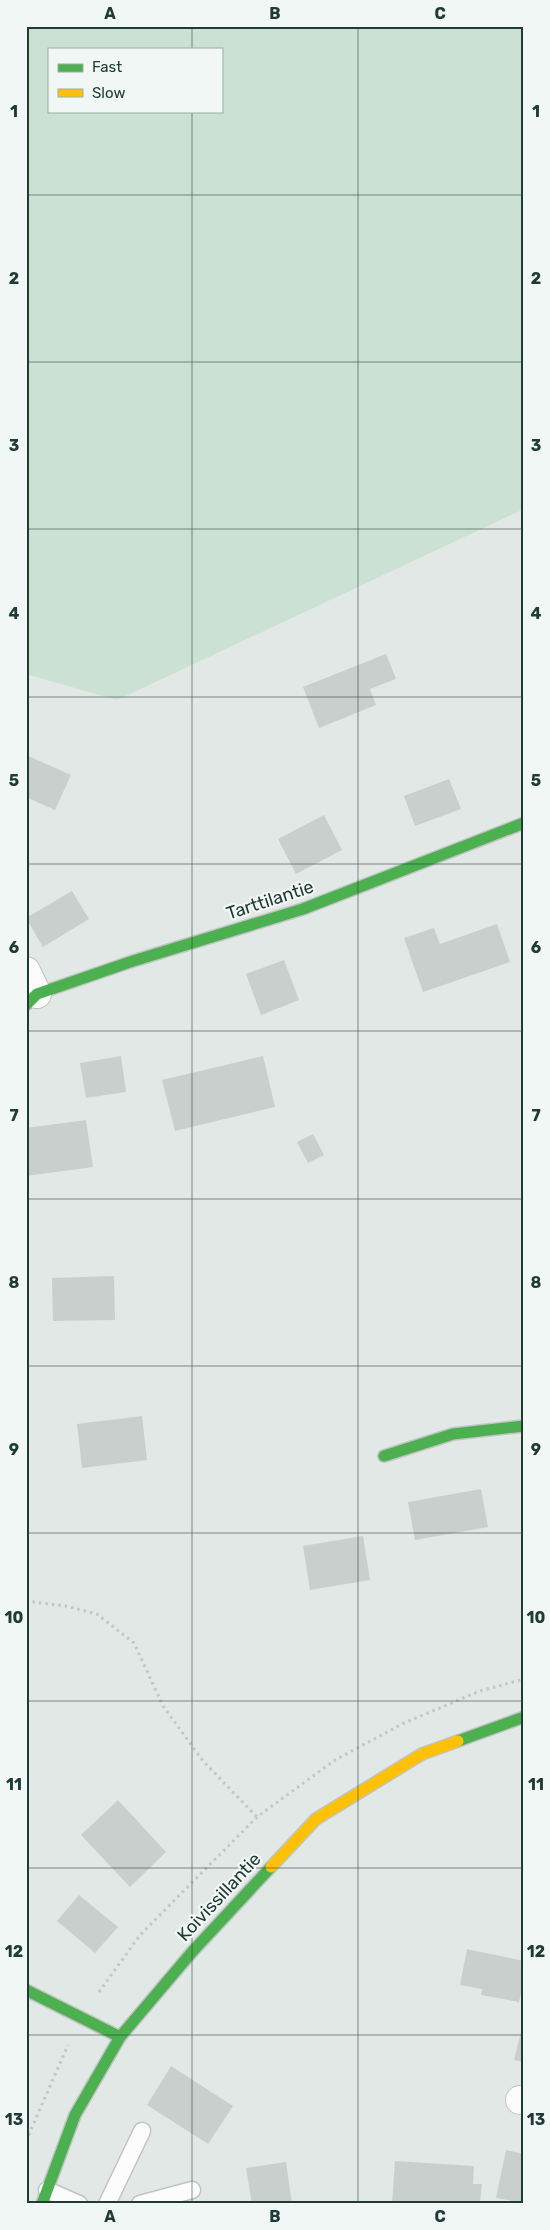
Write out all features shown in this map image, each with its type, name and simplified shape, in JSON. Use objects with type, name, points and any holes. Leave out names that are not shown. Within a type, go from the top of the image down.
[{"type":"street","name":"Tarttilantie","points":[[30,990],[303,909],[524,823]]},
{"type":"street","points":[[384,1456],[453,1434],[524,1426]]},
{"type":"street","name":"Koivissillantie","points":[[44,2197],[75,2115],[120,2037],[192,1952],[316,1819],[422,1754],[524,1717]]},
{"type":"street","points":[[26,1990],[120,2037]]},
{"type":"lane","points":[[107,2204],[142,2131]]},
{"type":"lane","points":[[140,2204],[192,2190]]},
{"type":"lane","points":[[44,2197],[79,2204]]},
{"type":"path","points":[[26,1601],[66,1606],[97,1614],[134,1643],[163,1706],[203,1761],[257,1817]]},
{"type":"green space","points":[[26,26],[524,26],[524,509],[117,700],[26,674]]},
{"type":"building","points":[[386,654],[396,679],[370,689],[376,705],[319,728],[303,687]]},
{"type":"building","points":[[26,755],[71,775],[55,810],[26,797]]},
{"type":"building","points":[[449,779],[461,809],[415,826],[404,796]]},
{"type":"building","points":[[324,815],[342,850],[296,874],[278,839]]},
{"type":"building","points":[[72,891],[89,919],[43,947],[26,918]]},
{"type":"building","points":[[497,924],[510,962],[423,992],[404,938],[434,928],[440,944]]},
{"type":"building","points":[[284,960],[299,1000],[261,1015],[246,974]]},
{"type":"building","points":[[121,1056],[126,1092],[86,1098],[80,1063]]},
{"type":"building","points":[[263,1056],[275,1107],[175,1131],[162,1080]]},
{"type":"building","points":[[86,1120],[93,1167],[26,1176],[26,1128]]},
{"type":"building","points":[[313,1134],[324,1155],[308,1163],[297,1142]]},
{"type":"building","points":[[114,1276],[115,1320],[53,1321],[52,1278]]},
{"type":"building","points":[[142,1416],[147,1460],[82,1468],[77,1424]]},
{"type":"building","points":[[481,1489],[488,1527],[415,1540],[408,1502]]},
{"type":"building","points":[[363,1536],[370,1580],[310,1590],[303,1546]]},
{"type":"building","points":[[118,1800],[166,1852],[130,1887],[81,1835]]},
{"type":"building","points":[[79,1895],[118,1927],[95,1953],[57,1921]]},
{"type":"building","points":[[467,1949],[524,1961],[524,1981],[519,2002],[481,1995],[482,1989],[460,1985]]},
{"type":"building","points":[[524,2024],[524,2062],[514,2060]]},
{"type":"building","points":[[171,2066],[233,2106],[208,2144],[147,2105]]},
{"type":"building","points":[[506,2150],[524,2154],[524,2203],[496,2198]]},
{"type":"building","points":[[395,2161],[474,2166],[473,2184],[482,2184],[480,2204],[392,2204]]},
{"type":"building","points":[[286,2162],[292,2204],[252,2204],[246,2168]]},
{"type":"traffic: fast","points":[[26,1005],[37,994],[133,961],[303,909],[524,823]]},
{"type":"traffic: fast","points":[[384,1456],[453,1434],[524,1426]]},
{"type":"traffic: fast","points":[[458,1741],[524,1717]]},
{"type":"traffic: fast","points":[[42,2204],[75,2115],[120,2037],[192,1952],[271,1867]]},
{"type":"traffic: fast","points":[[26,1990],[120,2037]]},
{"type":"traffic: slow","points":[[271,1867],[316,1819],[422,1754],[458,1741]]}]
